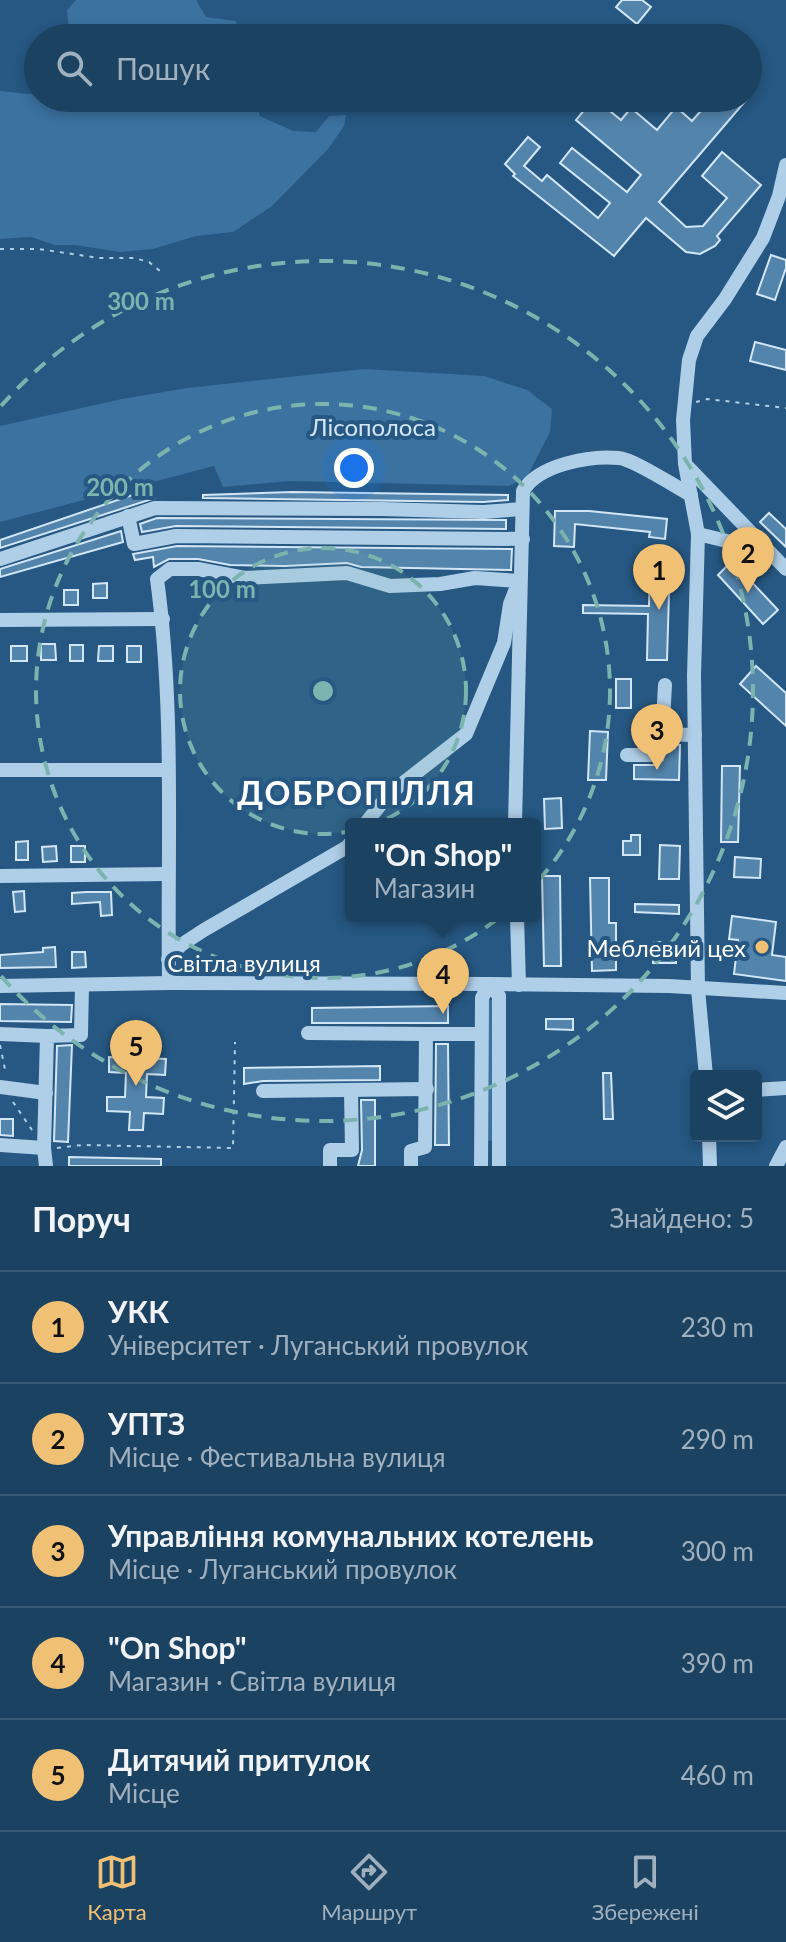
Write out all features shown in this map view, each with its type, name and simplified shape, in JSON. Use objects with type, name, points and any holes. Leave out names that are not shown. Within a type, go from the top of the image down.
[{"type":"street","points":[[705,1070],[698,989],[694,676],[698,534],[685,464],[684,407],[689,360],[697,336],[725,299],[763,238],[779,196],[786,165]]},
{"type":"street","points":[[515,818],[523,491],[529,481],[546,470],[591,460],[621,458],[691,495]]},
{"type":"street","points":[[685,464],[786,569]]},
{"type":"street","points":[[0,559],[155,508],[483,512],[522,509]]},
{"type":"street","points":[[128,516],[134,544],[176,536],[523,539]]},
{"type":"street","points":[[698,534],[769,551]]},
{"type":"street","points":[[169,983],[168,770],[163,619],[157,579],[170,569],[198,569],[245,578],[347,573],[390,586],[440,584],[475,578],[519,581]]},
{"type":"street","points":[[370,818],[389,794],[466,734],[504,643],[510,604],[519,581]]},
{"type":"street","points":[[0,620],[163,619]]},
{"type":"street","points":[[627,755],[655,755],[654,727],[663,721],[665,685]]},
{"type":"street","points":[[655,734],[695,735]]},
{"type":"street","points":[[0,770],[168,770]]},
{"type":"street","points":[[168,959],[193,937],[345,848]]},
{"type":"street","points":[[0,876],[167,874]]},
{"type":"street","points":[[517,922],[519,985]]},
{"type":"street","points":[[481,1166],[482,998],[489,984],[499,996],[499,1166]]},
{"type":"street","name":"Світла вулиця","points":[[0,986],[489,984],[669,986],[786,993]]},
{"type":"street","points":[[0,1034],[81,1035],[82,985]]},
{"type":"street","points":[[308,1033],[481,1034]]},
{"type":"street","points":[[411,1166],[411,1151],[425,1147],[426,1034]]},
{"type":"street","points":[[46,1166],[40,1147],[46,1093],[47,1036]]},
{"type":"street","points":[[4,1087],[46,1093]]},
{"type":"street","points":[[762,1090],[786,1088]]},
{"type":"street","points":[[263,1091],[427,1089]]},
{"type":"street","points":[[330,1166],[330,1150],[352,1150],[351,1091]]},
{"type":"street","points":[[709,1142],[710,1166]]},
{"type":"street","points":[[0,1145],[40,1147]]},
{"type":"street","points":[[776,1166],[786,1147]]},
{"type":"path","points":[[1,250],[39,249],[99,258],[134,258],[149,262],[160,271]]},
{"type":"path","points":[[684,407],[707,399],[786,408]]},
{"type":"path","points":[[0,1043],[4,1087],[40,1147],[233,1148],[235,1042]]},
{"type":"green space","points":[[76,0],[196,0],[206,17],[236,21],[237,24],[68,24],[67,10]]},
{"type":"green space","points":[[0,91],[24,94],[24,112],[258,112],[260,116],[293,131],[316,132],[329,116],[346,115],[344,126],[328,149],[272,206],[233,232],[196,236],[153,249],[120,252],[55,245],[31,237],[0,239]]},
{"type":"green space","name":"Лісополоса","points":[[364,369],[484,376],[527,390],[552,409],[550,432],[527,477],[509,486],[290,481],[223,487],[214,466],[0,522],[0,426],[187,388]]},
{"type":"green space","points":[[486,1000],[494,1000],[494,1141],[486,1141]]},
{"type":"building","points":[[622,0],[642,0],[651,7],[637,24],[616,7]]},
{"type":"building","points":[[583,112],[611,112],[621,120],[628,112],[636,112],[657,130],[672,112],[682,112],[692,121],[700,112],[736,112],[659,202],[686,227],[703,226],[727,198],[702,176],[722,152],[761,185],[717,236],[720,240],[715,246],[700,254],[686,252],[646,218],[614,256],[513,176],[515,174],[505,164],[528,137],[540,147],[524,166],[542,181],[547,175],[598,218],[610,203],[560,163],[572,148],[627,192],[641,175],[576,120]]},
{"type":"building","points":[[771,255],[786,260],[775,300],[757,294]]},
{"type":"building","points":[[755,342],[786,350],[786,370],[750,361]]},
{"type":"building","points":[[153,488],[155,498],[0,548],[0,540]]},
{"type":"building","points":[[292,492],[508,495],[508,500],[203,498],[203,495]]},
{"type":"building","points":[[555,511],[589,511],[667,519],[665,539],[649,537],[650,532],[575,524],[574,547],[554,546]]},
{"type":"building","points":[[769,513],[786,529],[786,547],[760,522]]},
{"type":"building","points":[[157,518],[506,520],[506,529],[176,526],[142,532],[140,524]]},
{"type":"building","points":[[121,531],[123,542],[0,577],[0,569]]},
{"type":"building","points":[[177,546],[512,549],[511,570],[361,567],[347,563],[230,565],[198,559],[169,559],[154,567],[153,557],[135,560],[133,554]]},
{"type":"building","points":[[650,561],[670,561],[667,660],[647,660],[648,614],[583,613],[583,605],[649,606]]},
{"type":"building","points":[[732,561],[778,610],[763,624],[718,575]]},
{"type":"building","points":[[107,583],[107,598],[93,598],[93,584]]},
{"type":"building","points":[[64,590],[78,590],[78,605],[64,605]]},
{"type":"building","points":[[41,644],[55,644],[56,660],[41,660]]},
{"type":"building","points":[[70,645],[83,645],[83,661],[70,661]]},
{"type":"building","points":[[11,646],[27,646],[27,661],[11,661]]},
{"type":"building","points":[[99,646],[113,646],[113,661],[98,661]]},
{"type":"building","points":[[127,646],[141,646],[141,662],[127,662]]},
{"type":"building","points":[[756,666],[786,693],[786,726],[740,684]]},
{"type":"building","points":[[616,679],[631,679],[631,708],[616,708]]},
{"type":"building","points":[[590,731],[608,732],[606,780],[588,780]]},
{"type":"building","points":[[665,744],[680,745],[679,780],[634,779],[634,765],[656,765],[663,760]]},
{"type":"building","points":[[722,766],[740,766],[738,842],[721,842]]},
{"type":"building","points":[[561,798],[562,828],[545,829],[544,799]]},
{"type":"building","points":[[631,835],[640,835],[640,855],[623,855],[623,841],[631,841]]},
{"type":"building","points":[[28,841],[28,860],[16,860],[16,842]]},
{"type":"building","points":[[660,845],[680,846],[679,879],[659,879]]},
{"type":"building","points":[[56,846],[57,861],[43,862],[42,847]]},
{"type":"building","points":[[71,846],[85,846],[85,862],[71,862]]},
{"type":"building","points":[[735,857],[761,859],[760,878],[734,877]]},
{"type":"building","points":[[542,876],[560,876],[561,966],[544,966]]},
{"type":"building","points":[[590,878],[609,878],[609,923],[616,923],[616,970],[592,971]]},
{"type":"building","points":[[24,891],[25,911],[15,912],[13,892]]},
{"type":"building","points":[[111,892],[112,915],[101,916],[100,902],[72,904],[72,893]]},
{"type":"building","points":[[635,904],[679,905],[679,914],[635,912]]},
{"type":"building","name":"Меблевий цех","points":[[732,916],[776,922],[772,955],[786,957],[786,981],[734,974],[738,940],[729,939]]},
{"type":"building","points":[[654,942],[676,942],[676,963],[653,963]]},
{"type":"building","points":[[55,947],[56,967],[0,968],[0,955],[43,952],[43,948]]},
{"type":"building","points":[[72,952],[85,952],[86,967],[72,968]]},
{"type":"building","points":[[0,1004],[72,1005],[71,1022],[0,1021]]},
{"type":"building","points":[[448,1006],[448,1023],[312,1023],[312,1008]]},
{"type":"building","points":[[546,1019],[573,1019],[573,1030],[546,1029]]},
{"type":"building","points":[[131,1041],[145,1042],[144,1058],[166,1059],[165,1075],[147,1074],[146,1097],[164,1098],[163,1114],[144,1113],[143,1130],[129,1130],[130,1112],[107,1111],[107,1097],[125,1097],[126,1073],[109,1072],[109,1057],[130,1058]]},
{"type":"building","points":[[436,1044],[448,1044],[449,1145],[435,1145]]},
{"type":"building","points":[[72,1045],[68,1142],[54,1141],[57,1046]]},
{"type":"building","points":[[380,1066],[380,1080],[263,1081],[244,1084],[244,1068]]},
{"type":"building","points":[[603,1073],[611,1073],[613,1119],[604,1119]]},
{"type":"building","points":[[361,1100],[375,1100],[375,1166],[358,1166],[362,1150]]},
{"type":"building","points":[[0,1119],[13,1119],[13,1136],[0,1135]]},
{"type":"building","points":[[69,1157],[161,1159],[161,1166],[69,1166]]},
{"type":"place","name":"УПТЗ","points":[[748,593]]},
{"type":"place","name":"УКК","points":[[659,610]]},
{"type":"place","name":"Управління комунальних котелень","points":[[657,770]]},
{"type":"place","name":"Меблевий цех","points":[[762,947]]},
{"type":"place","name":"\"On Shop\"","points":[[443,1014]]},
{"type":"place","name":"Дитячий притулок","points":[[136,1086]]},
{"type":"district","name":"ДОБРОПІЛЛЯ","points":[[357,792]]}]
